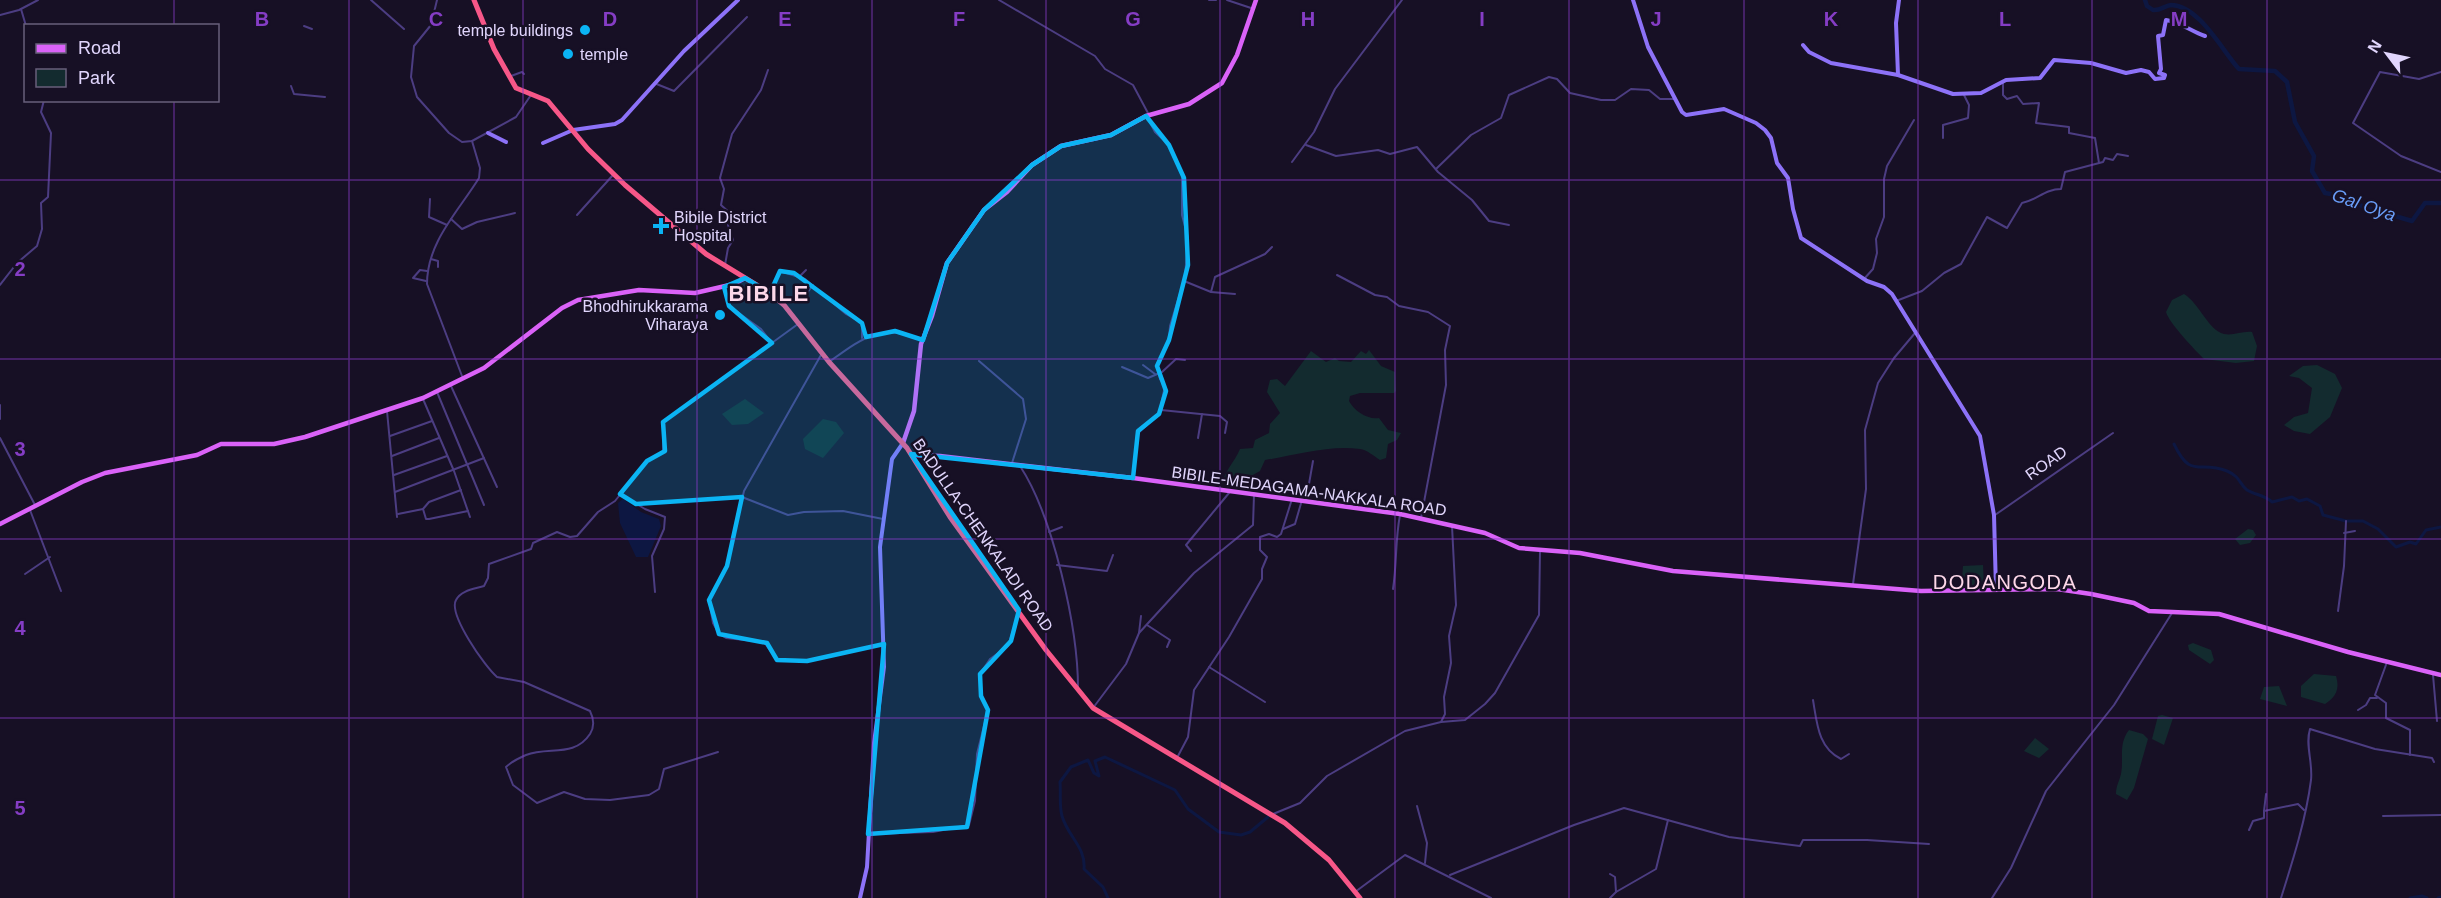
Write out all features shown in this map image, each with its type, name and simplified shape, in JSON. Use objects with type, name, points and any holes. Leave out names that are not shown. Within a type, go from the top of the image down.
[{"type":"highway","name":"BADULLA-CHENKALADI ROAD","points":[[474,0],[494,49],[512,83],[556,107],[613,175],[706,254],[770,293],[784,305],[829,362],[913,455],[950,517],[1077,690],[1093,708],[1271,815],[1329,860],[1360,898]]},
{"type":"main road","points":[[543,144],[573,130],[615,124],[737,0]]},
{"type":"main road","points":[[860,898],[867,867],[874,743],[882,697],[884,644],[880,547],[892,459],[903,443],[914,411],[922,340],[932,316],[947,263],[984,210],[1007,192],[1032,165],[1061,146],[1111,135],[1148,116],[1189,104],[1222,83],[1237,56],[1256,0]]},
{"type":"main road","points":[[1633,0],[1648,47],[1686,115],[1724,109],[1756,123],[1765,130],[1771,138],[1776,163],[1787,175],[1801,238],[1864,279],[1884,287],[1896,301],[1978,432],[1994,515],[1996,590]]},
{"type":"main road","points":[[1898,75],[1896,23],[1899,0]]},
{"type":"main road","points":[[1803,45],[1809,52],[1831,63],[1898,75],[1945,93],[1964,94],[1990,90],[2003,82],[2044,76],[2054,60],[2061,59],[2105,66],[2126,73],[2142,70],[2155,79],[2164,78],[2165,75],[2159,73],[2161,69],[2158,36],[2163,35],[2166,20],[2181,25],[2194,34],[2205,36]]},
{"type":"main road","points":[[488,133],[506,142]]},
{"type":"main road","points":[[0,524],[82,482],[105,473],[197,455],[221,444],[284,442],[335,429],[423,398],[484,368],[570,303],[639,290],[690,294],[724,287],[745,278]]},
{"type":"main road","name":"BIBILE-MEDAGAMA-NAKKALA ROAD","points":[[913,455],[1012,463],[1400,514],[1485,533],[1519,548],[1540,548],[1674,571],[1921,591],[2057,589],[2134,603],[2149,611],[2219,614],[2441,675]]},
{"type":"street","points":[[0,15],[21,9],[38,0]]},
{"type":"street","points":[[370,0],[382,13],[405,29]]},
{"type":"street","points":[[437,0],[431,25],[414,46],[411,57],[413,86],[417,97],[449,133],[462,142],[472,141],[516,117],[531,95]]},
{"type":"street","points":[[999,0],[1095,56],[1105,69],[1133,85],[1155,132],[1169,145],[1184,178],[1182,215],[1188,238],[1184,281],[1170,326],[1169,340],[1157,366],[1157,373]]},
{"type":"street","points":[[1209,0],[1216,0]]},
{"type":"street","points":[[1227,0],[1254,8]]},
{"type":"street","points":[[1292,162],[1306,145],[1335,90],[1402,0]]},
{"type":"street","points":[[21,9],[25,24]]},
{"type":"street","points":[[654,83],[674,91],[747,17]]},
{"type":"street","points":[[304,26],[312,29]]},
{"type":"street","points":[[494,49],[511,76],[522,72],[524,74]]},
{"type":"street","points":[[725,265],[733,237],[728,225],[731,214],[721,205],[724,189],[720,178],[732,134],[761,90],[768,70]]},
{"type":"street","points":[[2441,72],[2419,79],[2380,72],[2353,123],[2401,156],[2441,172]]},
{"type":"street","points":[[1436,169],[1471,135],[1501,118],[1509,95],[1546,77],[1557,79],[1570,93],[1600,100],[1615,100],[1631,89],[1649,90],[1660,99],[1675,99]]},
{"type":"street","points":[[2003,82],[2002,95],[2007,99],[2016,96],[2023,104],[2038,103],[2036,123],[2043,126],[2069,127],[2069,133],[2096,138],[2098,163]]},
{"type":"street","points":[[291,86],[294,94],[325,96]]},
{"type":"street","points":[[1942,138],[1943,125],[1968,118],[1969,105],[1964,94]]},
{"type":"street","points":[[0,285],[17,263],[38,246],[41,239],[41,204],[48,197],[51,132],[41,112],[44,102]]},
{"type":"street","points":[[1864,279],[1873,269],[1878,253],[1876,238],[1884,217],[1884,179],[1887,166],[1914,120]]},
{"type":"street","points":[[427,284],[430,258],[447,225],[479,178],[480,168],[472,141]]},
{"type":"street","points":[[1306,145],[1335,156],[1378,150],[1390,154],[1417,147],[1436,169],[1455,183],[1491,223],[1509,225]]},
{"type":"street","points":[[1896,301],[1922,291],[1944,273],[1961,264],[1987,218],[2007,228],[2022,203],[2033,201],[2051,189],[2061,189],[2065,172],[2098,163],[2104,158],[2113,160],[2117,154],[2128,156]]},
{"type":"street","points":[[577,215],[613,175]]},
{"type":"street","points":[[430,199],[429,218],[447,225]]},
{"type":"street","points":[[451,219],[462,229],[477,222],[515,213]]},
{"type":"street","points":[[1211,292],[1215,277],[1265,254],[1272,247]]},
{"type":"street","points":[[430,258],[438,261],[438,267]]},
{"type":"street","points":[[427,271],[420,270],[413,278],[425,279],[464,379]]},
{"type":"street","points":[[800,276],[806,270]]},
{"type":"street","points":[[770,293],[780,271],[800,276],[846,314],[862,323],[862,338]]},
{"type":"street","points":[[1337,275],[1375,295],[1387,297],[1399,306],[1428,312],[1450,326],[1445,350],[1446,385],[1421,518]]},
{"type":"street","points":[[1184,281],[1211,292],[1235,294]]},
{"type":"street","points":[[801,301],[813,285]]},
{"type":"street","points":[[724,287],[729,306],[761,328],[772,343]]},
{"type":"street","points":[[718,752],[664,769],[658,789],[654,793],[610,800],[585,799],[564,792],[537,804],[513,785],[506,772],[508,764],[527,754],[576,749],[594,728],[593,718],[590,711],[524,682],[497,677],[463,630],[453,609],[454,603],[465,592],[484,586],[488,578],[489,564],[531,549],[533,543],[557,532],[570,537],[577,536],[598,512],[620,494],[647,461],[663,452],[663,422],[798,324]]},
{"type":"street","points":[[829,362],[862,338],[881,332],[895,331],[922,340]]},
{"type":"street","points":[[1853,584],[1866,489],[1865,430],[1878,383],[1894,358],[1915,333]]},
{"type":"street","points":[[822,353],[766,449],[742,497],[726,566],[710,600],[713,623],[719,634],[726,638],[764,642],[777,660],[807,661],[884,644]]},
{"type":"street","points":[[1122,367],[1133,369],[1143,377],[1157,373],[1176,359],[1181,357],[1185,360]]},
{"type":"street","points":[[979,361],[1023,399],[1026,419],[1012,463]]},
{"type":"street","points":[[1133,478],[1137,434],[1156,419],[1161,410],[1166,386],[1157,373],[1143,365]]},
{"type":"street","points":[[451,385],[497,487]]},
{"type":"street","points":[[437,392],[470,465],[484,505]]},
{"type":"street","points":[[423,398],[454,471],[470,517]]},
{"type":"street","points":[[0,405],[0,419]]},
{"type":"street","points":[[1161,410],[1220,416],[1227,422],[1225,433]]},
{"type":"street","points":[[387,411],[397,516],[423,509],[429,502],[461,490]]},
{"type":"street","points":[[1198,438],[1202,414]]},
{"type":"street","points":[[390,436],[432,421]]},
{"type":"street","name":"ROAD","points":[[1994,515],[2113,433]]},
{"type":"street","points":[[0,438],[36,507]]},
{"type":"street","points":[[392,456],[439,438]]},
{"type":"street","points":[[394,475],[447,456]]},
{"type":"street","points":[[395,492],[484,459]]},
{"type":"street","points":[[1177,757],[1188,737],[1194,690],[1262,579],[1262,569],[1267,557],[1260,549],[1260,537],[1269,534],[1277,537],[1282,530],[1295,524],[1304,500],[1313,461]]},
{"type":"street","points":[[1018,464],[1036,492],[1049,532],[1078,655],[1077,690]]},
{"type":"street","points":[[1191,551],[1186,545],[1230,490]]},
{"type":"street","points":[[620,494],[636,504],[663,515],[666,520],[652,556],[655,592]]},
{"type":"street","points":[[1139,633],[1194,573],[1214,559],[1252,525],[1254,494]]},
{"type":"street","points":[[636,504],[742,497],[788,515],[804,512],[843,511],[885,519]]},
{"type":"street","points":[[1282,530],[1281,525],[1292,499]]},
{"type":"street","points":[[423,509],[426,519],[468,511]]},
{"type":"street","points":[[30,510],[50,557],[61,591]]},
{"type":"street","points":[[1393,589],[1398,555],[1394,546],[1400,514]]},
{"type":"street","points":[[2338,611],[2345,558],[2346,521]]},
{"type":"street","points":[[1441,722],[1451,663],[1449,636],[1456,605],[1452,524]]},
{"type":"street","points":[[1049,532],[1062,528]]},
{"type":"street","points":[[2344,533],[2355,531]]},
{"type":"street","points":[[1271,815],[1300,803],[1326,776],[1405,731],[1441,722],[1465,720],[1485,704],[1495,693],[1526,642],[1539,615],[1540,548]]},
{"type":"street","points":[[1057,565],[1107,571],[1113,555]]},
{"type":"street","points":[[25,574],[50,557]]},
{"type":"street","points":[[868,834],[933,832],[969,825],[975,801],[977,754],[988,710],[981,696],[980,674],[990,659],[1011,640],[1019,610]]},
{"type":"street","points":[[1992,898],[2011,868],[2046,790],[2114,705],[2172,611]]},
{"type":"street","points":[[1093,708],[1126,664],[1139,633],[1141,616]]},
{"type":"street","points":[[1147,625],[1170,640],[1167,647]]},
{"type":"street","points":[[2377,698],[2375,695],[2387,662]]},
{"type":"street","points":[[1209,666],[1265,702]]},
{"type":"street","points":[[2433,672],[2436,721]]},
{"type":"street","points":[[2358,710],[2366,705],[2370,698],[2386,702],[2386,718],[2410,729],[2410,755]]},
{"type":"street","points":[[1813,700],[1819,735],[1832,755],[1841,759],[1850,752]]},
{"type":"street","points":[[2281,898],[2305,811],[2312,769],[2307,742],[2310,729],[2375,749],[2432,758],[2434,762]]},
{"type":"street","points":[[2249,830],[2251,823],[2264,818],[2266,794]]},
{"type":"street","points":[[2264,811],[2298,804],[2305,811]]},
{"type":"street","points":[[1417,806],[1427,843],[1425,863]]},
{"type":"street","points":[[1450,875],[1574,825],[1624,808],[1729,837],[1800,846],[1803,840],[1867,840],[1929,844]]},
{"type":"street","points":[[2383,816],[2441,815]]},
{"type":"street","points":[[1610,898],[1616,892],[1656,869],[1668,820]]},
{"type":"street","points":[[1355,892],[1403,855],[1450,875],[1491,898]]},
{"type":"street","points":[[1610,874],[1615,877],[1616,892]]},
{"type":"highlighted area","points":[[1146,116],[1169,145],[1184,178],[1188,265],[1169,340],[1157,366],[1166,391],[1159,414],[1138,431],[1133,478],[911,454],[1019,610],[1011,641],[980,674],[981,696],[988,710],[967,827],[868,834],[884,644],[807,661],[777,660],[767,643],[719,634],[709,600],[727,566],[742,497],[636,504],[620,494],[647,461],[665,451],[663,422],[772,343],[729,306],[724,287],[745,278],[770,293],[780,271],[794,273],[862,323],[866,337],[895,331],[923,340],[947,263],[984,210],[1032,165],[1061,146],[1111,135]]},
{"type":"green space","points":[[2184,294],[2190,298],[2218,332],[2227,334],[2252,332],[2257,346],[2254,361],[2236,363],[2204,359],[2177,329],[2166,312],[2172,300]]},
{"type":"green space","points":[[1369,350],[1381,366],[1395,372],[1396,391],[1394,393],[1360,393],[1350,396],[1349,401],[1362,414],[1370,418],[1379,418],[1388,430],[1401,433],[1397,440],[1388,444],[1386,458],[1380,460],[1360,449],[1336,448],[1312,451],[1265,460],[1260,471],[1251,476],[1235,476],[1222,484],[1240,449],[1253,448],[1255,440],[1269,433],[1270,424],[1280,413],[1267,392],[1270,380],[1277,379],[1285,386],[1311,351],[1326,362],[1335,358],[1339,361],[1351,362],[1361,351],[1366,354]]},
{"type":"green space","points":[[2317,365],[2335,374],[2342,388],[2330,417],[2310,434],[2294,431],[2284,425],[2294,417],[2308,413],[2312,388],[2299,378],[2289,376],[2303,366]]},
{"type":"green space","points":[[745,399],[764,413],[748,424],[732,425],[722,414]]},
{"type":"green space","points":[[823,419],[836,422],[844,433],[823,458],[805,449],[803,439]]},
{"type":"green space","points":[[2248,529],[2253,530],[2256,535],[2250,543],[2240,545],[2235,539]]},
{"type":"green space","points":[[1983,565],[1984,586],[1971,588],[1962,579],[1963,566]]},
{"type":"green space","points":[[2193,643],[2211,650],[2214,660],[2210,664],[2189,650],[2188,645]]},
{"type":"green space","points":[[2314,674],[2336,676],[2338,685],[2336,692],[2325,704],[2301,697],[2301,686]]},
{"type":"green space","points":[[2279,686],[2287,706],[2260,699],[2264,687]]},
{"type":"green space","points":[[2158,716],[2173,718],[2164,745],[2152,739]]},
{"type":"green space","points":[[2129,730],[2143,734],[2148,739],[2134,788],[2127,800],[2116,794],[2122,768],[2124,741]]},
{"type":"green space","points":[[2035,738],[2049,749],[2039,758],[2024,751]]},
{"type":"water","points":[[623,499],[641,512],[659,519],[661,526],[648,557],[636,557],[620,523],[618,503]]},
{"type":"waterway","name":"Gal Oya","points":[[2145,0],[2147,6],[2153,10],[2171,5],[2181,7],[2191,13],[2201,21],[2239,69],[2275,71],[2287,82],[2295,122],[2314,156],[2312,171],[2325,193],[2342,196],[2364,207],[2412,221],[2425,203],[2441,203]]},
{"type":"waterway","points":[[2174,444],[2180,455],[2191,465],[2227,471],[2235,476],[2244,488],[2272,502],[2292,497],[2299,501],[2307,499],[2320,506],[2323,515],[2346,521],[2363,521],[2378,529],[2396,547],[2410,542],[2416,544],[2426,530],[2441,527]]},
{"type":"waterway","points":[[1108,898],[1103,887],[1084,869],[1080,848],[1062,816],[1060,782],[1071,767],[1088,760],[1094,773],[1099,776],[1095,761],[1105,757],[1175,790],[1188,809],[1219,832],[1241,835],[1250,832],[1268,817]]},
{"type":"waterway","points":[[2410,898],[2422,896],[2427,898]]},
{"type":"place","name":"temple buildings","points":[[585,30]]},
{"type":"place","name":"temple","points":[[568,54]]},
{"type":"place","name":"Bibile District Hospital","points":[[661,226]]},
{"type":"place","name":"Bhodhirukkarama Viharaya","points":[[720,315]]},
{"type":"district","name":"BIBILE","points":[[769,293]]},
{"type":"district","name":"DODANGODA","points":[[2005,582]]}]
